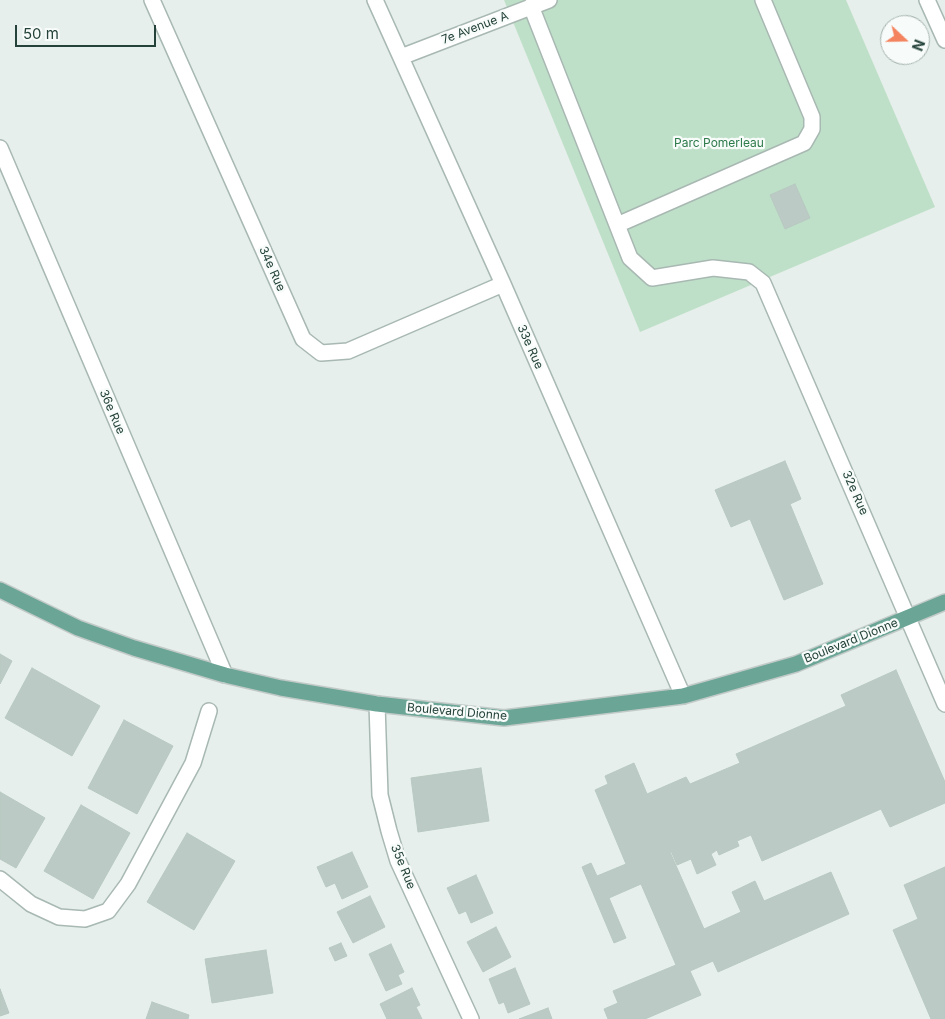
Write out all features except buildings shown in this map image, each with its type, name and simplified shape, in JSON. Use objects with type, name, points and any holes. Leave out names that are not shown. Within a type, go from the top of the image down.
[{"type":"main road","name":"Boulevard Dionne","points":[[0,590],[78,628],[134,648],[225,675],[281,688],[377,704],[504,718],[683,696],[796,664],[945,602]]},
{"type":"street","name":"34e Rue","points":[[152,0],[303,339],[321,352],[348,351],[503,284]]},
{"type":"street","name":"33e Rue","points":[[375,0],[503,284],[683,696]]},
{"type":"street","name":"7e Avenue A","points":[[401,57],[549,0]]},
{"type":"street","points":[[531,6],[616,225],[804,143],[812,129],[812,117],[763,0]]},
{"type":"street","points":[[927,0],[945,40]]},
{"type":"street","name":"36e Rue","points":[[0,148],[7,184],[225,675]]},
{"type":"street","name":"32e Rue","points":[[616,225],[630,258],[652,278],[712,268],[749,272],[763,283],[945,704]]},
{"type":"street","name":"35e Rue","points":[[377,704],[380,795],[398,861],[471,1019]]},
{"type":"street","points":[[0,878],[31,904],[59,917],[85,919],[108,910],[128,884],[193,762],[209,711]]},
{"type":"green space","name":"Parc Pomerleau","points":[[504,0],[846,0],[935,207],[640,332]]}]
